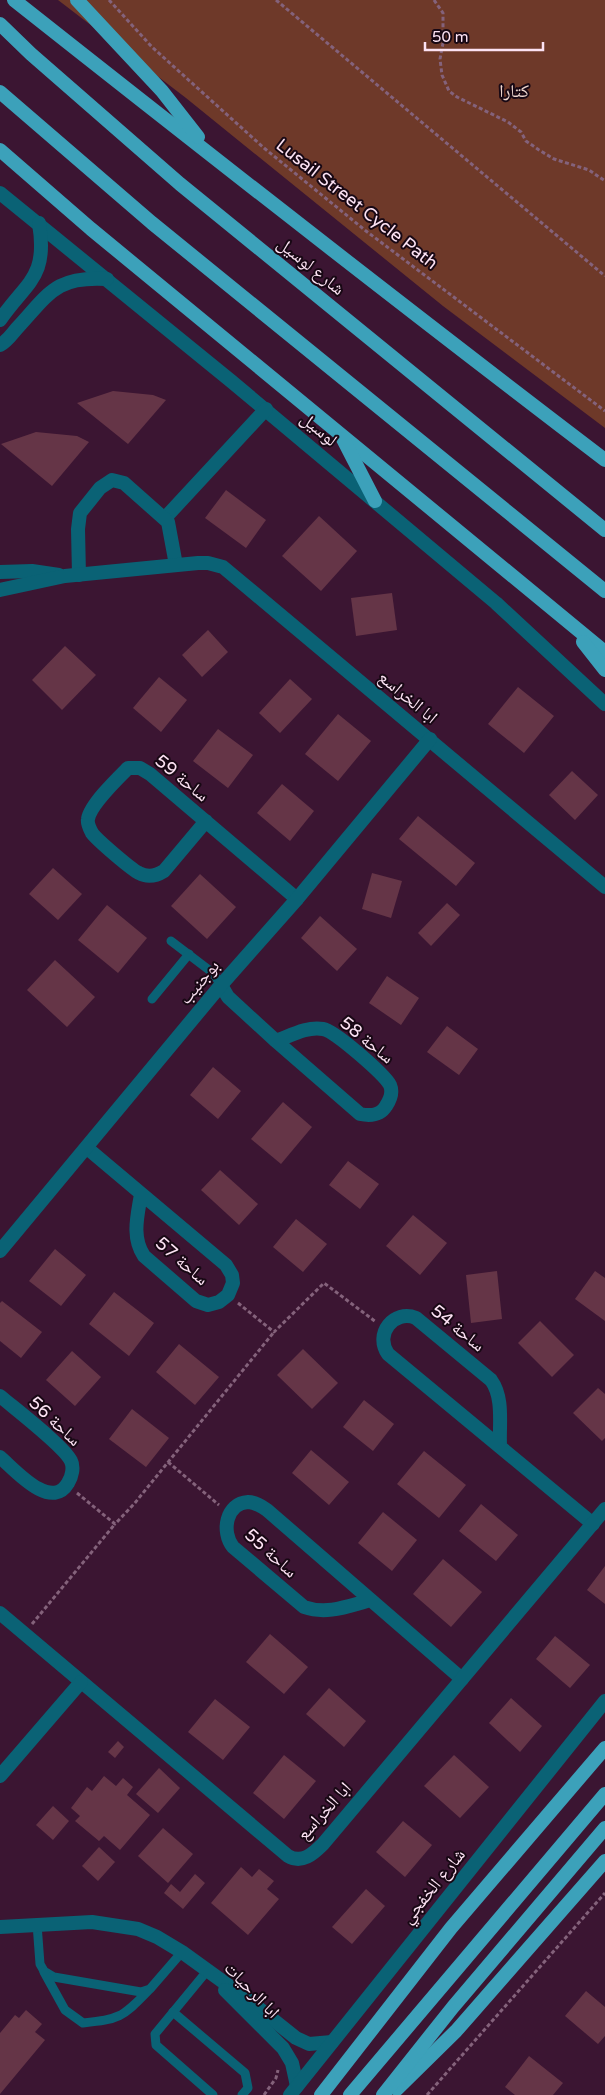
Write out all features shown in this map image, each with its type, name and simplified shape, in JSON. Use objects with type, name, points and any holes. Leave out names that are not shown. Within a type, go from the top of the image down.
[{"type":"highway","points":[[14,0],[211,153],[356,270],[605,460]]},
{"type":"highway","points":[[78,0],[162,91],[211,153]]},
{"type":"highway","name":"شارع لوسيل","points":[[0,24],[30,54],[180,184],[605,530]]},
{"type":"highway","points":[[0,92],[152,223],[605,591]]},
{"type":"highway","points":[[0,150],[91,229],[605,652]]},
{"type":"highway","points":[[340,434],[375,501]]},
{"type":"highway","points":[[568,621],[605,670]]},
{"type":"highway","points":[[321,2095],[451,1928],[605,1748]]},
{"type":"highway","points":[[350,2095],[605,1794]]},
{"type":"highway","points":[[383,2095],[454,2007],[605,1828]]},
{"type":"highway","points":[[391,2095],[456,2032],[605,1861]]},
{"type":"street","name":"لوسيل","points":[[0,193],[266,409],[496,603],[605,704]]},
{"type":"street","points":[[0,320],[29,285],[38,268],[42,241],[39,223]]},
{"type":"street","points":[[0,345],[52,289],[79,278],[107,279]]},
{"type":"street","points":[[165,518],[266,409]]},
{"type":"street","points":[[72,576],[78,520],[84,507],[106,483],[112,480],[124,483],[165,518],[170,527],[176,565]]},
{"type":"street","name":"ابا الخراسع","points":[[0,590],[72,576],[176,565],[208,563],[223,567],[605,887]]},
{"type":"street","name":"ابا الخراسع","points":[[0,572],[32,571],[72,576]]},
{"type":"street","name":"بوجنيب","points":[[0,1251],[221,985],[297,899],[430,740]]},
{"type":"street","name":"ساحة 59","points":[[206,821],[164,871],[157,875],[148,876],[138,873],[94,835],[88,826],[88,818],[92,809],[121,775],[128,768],[140,768],[150,774],[206,821],[297,899]]},
{"type":"street","name":"ساحة 58","points":[[221,985],[228,997],[276,1042],[360,1114],[371,1116],[384,1110],[391,1098],[391,1086],[384,1077],[334,1033],[323,1029],[311,1029],[276,1042]]},
{"type":"street","name":"ساحة 57","points":[[87,1148],[226,1265],[232,1275],[233,1283],[228,1295],[219,1302],[208,1305],[196,1301],[144,1256],[138,1247],[136,1238],[141,1194]]},
{"type":"street","name":"ساحة 54","points":[[385,1329],[393,1319],[399,1316],[416,1318],[491,1380],[498,1396],[500,1445]]},
{"type":"street","points":[[385,1329],[383,1341],[388,1354],[593,1524]]},
{"type":"street","name":"ساحة 56","points":[[0,1396],[63,1450],[71,1461],[72,1473],[68,1484]]},
{"type":"street","points":[[0,1456],[36,1488],[48,1493],[57,1492],[68,1484]]},
{"type":"street","name":"ساحة 55","points":[[371,1600],[335,1610],[314,1611],[304,1607],[238,1551],[228,1539],[226,1530],[230,1514],[235,1508],[247,1502],[257,1504],[267,1510],[371,1600],[462,1679]]},
{"type":"street","name":"ابا الخراسع","points":[[0,1613],[288,1856],[299,1859],[314,1853],[323,1844],[605,1509]]},
{"type":"street","points":[[0,1776],[81,1682]]},
{"type":"street","name":"شارع الخفجي","points":[[294,2090],[605,1701]]},
{"type":"street","points":[[0,1923],[0,1927],[92,1922],[116,1924],[138,1929],[157,1937],[182,1952],[207,1971]]},
{"type":"street","name":"ابا الرحيات","points":[[207,1971],[246,1998],[296,2038],[309,2044],[332,2042]]},
{"type":"street","name":"ابا الرحيات","points":[[207,1971],[283,2048],[296,2072],[294,2090]]},
{"type":"lane","points":[[171,941],[213,973],[221,985]]},
{"type":"lane","points":[[152,999],[188,954]]},
{"type":"lane","points":[[37,1924],[40,1964],[65,2010],[82,2022],[114,2019],[131,2010],[182,1952]]},
{"type":"lane","points":[[44,1971],[54,1977],[134,1992],[150,1989]]},
{"type":"lane","points":[[207,1971],[155,2034],[156,2045],[213,2095]]},
{"type":"lane","points":[[173,2012],[245,2073],[248,2088],[242,2095]]},
{"type":"path","name":"Lusail Street Cycle Path","points":[[109,0],[152,47],[264,148],[366,231],[605,411]]},
{"type":"path","points":[[276,0],[605,276]]},
{"type":"path","points":[[434,0],[443,13],[443,43],[440,59],[442,75],[449,91],[457,97],[508,122],[521,132],[526,141],[554,159],[589,170],[605,182]]},
{"type":"path","points":[[24,1634],[114,1524],[134,1504],[274,1332],[324,1283],[385,1329]]},
{"type":"path","points":[[228,1295],[274,1332]]},
{"type":"path","points":[[168,1462],[230,1514]]},
{"type":"path","points":[[68,1484],[114,1524]]},
{"type":"path","points":[[427,2095],[605,1894]]},
{"type":"path","points":[[264,2095],[276,2078],[279,2064],[288,2056]]},
{"type":"green space","name":"كتارا","points":[[58,0],[605,0],[605,428],[443,306],[186,98]]},
{"type":"building","points":[[113,391],[153,395],[166,400],[128,444],[77,403]]},
{"type":"building","points":[[36,432],[77,436],[89,442],[52,486],[1,444]]},
{"type":"building","points":[[226,490],[266,520],[246,548],[205,518]]},
{"type":"building","points":[[319,516],[357,551],[321,591],[282,556]]},
{"type":"building","points":[[392,593],[397,630],[356,636],[351,598]]},
{"type":"building","points":[[208,630],[228,652],[202,677],[182,655]]},
{"type":"building","points":[[65,646],[96,675],[62,710],[32,680]]},
{"type":"building","points":[[159,677],[187,700],[161,732],[133,708]]},
{"type":"building","points":[[290,679],[312,699],[280,733],[259,713]]},
{"type":"building","points":[[518,687],[554,716],[524,753],[488,724]]},
{"type":"building","points":[[338,714],[371,741],[338,781],[305,754]]},
{"type":"building","points":[[218,729],[253,755],[228,788],[193,761]]},
{"type":"building","points":[[572,771],[598,795],[575,820],[549,795]]},
{"type":"building","points":[[282,784],[314,811],[290,841],[257,813]]},
{"type":"building","points":[[418,816],[475,863],[456,886],[399,839]]},
{"type":"building","points":[[53,868],[82,894],[58,920],[29,894]]},
{"type":"building","points":[[372,873],[402,881],[391,918],[362,909]]},
{"type":"building","points":[[200,874],[236,907],[207,939],[171,906]]},
{"type":"building","points":[[447,903],[460,915],[431,946],[418,933]]},
{"type":"building","points":[[107,905],[147,938],[118,973],[78,940]]},
{"type":"building","points":[[320,916],[357,949],[337,971],[301,938]]},
{"type":"building","points":[[55,960],[95,997],[67,1027],[27,990]]},
{"type":"building","points":[[387,976],[419,998],[401,1025],[369,1003]]},
{"type":"building","points":[[447,1026],[478,1049],[459,1075],[427,1052]]},
{"type":"building","points":[[213,1067],[241,1091],[218,1119],[190,1095]]},
{"type":"building","points":[[283,1102],[312,1127],[281,1164],[251,1139]]},
{"type":"building","points":[[348,1161],[379,1184],[360,1209],[329,1185]]},
{"type":"building","points":[[220,1170],[258,1204],[239,1225],[201,1190]]},
{"type":"building","points":[[413,1215],[447,1243],[420,1275],[386,1246]]},
{"type":"building","points":[[296,1219],[327,1244],[303,1272],[273,1247]]},
{"type":"building","points":[[55,1249],[86,1275],[61,1306],[29,1281]]},
{"type":"building","points":[[497,1271],[502,1319],[471,1323],[466,1275]]},
{"type":"building","points":[[595,1271],[605,1278],[605,1321],[575,1299]]},
{"type":"building","points":[[114,1292],[154,1323],[129,1356],[89,1324]]},
{"type":"building","points":[[2,1301],[42,1332],[21,1358],[0,1341],[0,1303]]},
{"type":"building","points":[[540,1321],[574,1355],[552,1377],[518,1343]]},
{"type":"building","points":[[179,1344],[219,1377],[195,1405],[156,1372]]},
{"type":"building","points":[[303,1349],[338,1383],[312,1409],[277,1375]]},
{"type":"building","points":[[72,1351],[101,1377],[75,1406],[46,1380]]},
{"type":"building","points":[[598,1388],[605,1394],[605,1438],[602,1441],[573,1413]]},
{"type":"building","points":[[364,1400],[394,1424],[373,1451],[343,1427]]},
{"type":"building","points":[[132,1409],[169,1438],[146,1467],[109,1439]]},
{"type":"building","points":[[311,1450],[349,1482],[329,1505],[292,1473]]},
{"type":"building","points":[[424,1451],[466,1485],[439,1518],[397,1484]]},
{"type":"building","points":[[481,1504],[518,1535],[496,1561],[459,1531]]},
{"type":"building","points":[[383,1512],[417,1540],[392,1571],[358,1543]]},
{"type":"building","points":[[443,1559],[482,1592],[451,1627],[413,1594]]},
{"type":"building","points":[[605,1566],[605,1604],[587,1590]]},
{"type":"building","points":[[270,1634],[308,1667],[284,1694],[246,1662]]},
{"type":"building","points":[[555,1636],[590,1665],[570,1688],[536,1659]]},
{"type":"building","points":[[329,1688],[366,1721],[344,1747],[306,1714]]},
{"type":"building","points":[[511,1698],[542,1726],[520,1752],[489,1723]]},
{"type":"building","points":[[215,1699],[250,1727],[223,1760],[188,1732]]},
{"type":"building","points":[[118,1741],[124,1747],[115,1758],[108,1752]]},
{"type":"building","points":[[284,1755],[316,1781],[284,1819],[253,1793]]},
{"type":"building","points":[[454,1755],[489,1787],[460,1818],[424,1786]]},
{"type":"building","points":[[159,1768],[180,1788],[158,1813],[136,1794]]},
{"type":"building","points":[[104,1776],[116,1786],[123,1778],[133,1787],[127,1795],[150,1815],[120,1850],[104,1836],[99,1841],[75,1821],[80,1816],[71,1808],[87,1787],[92,1791]]},
{"type":"building","points":[[53,1806],[69,1821],[53,1840],[36,1825]]},
{"type":"building","points":[[403,1821],[432,1845],[405,1877],[376,1852]]},
{"type":"building","points":[[163,1828],[193,1854],[168,1883],[138,1856]]},
{"type":"building","points":[[99,1847],[115,1862],[98,1881],[82,1866]]},
{"type":"building","points":[[241,1867],[252,1877],[259,1869],[274,1881],[267,1889],[279,1899],[248,1935],[211,1903]]},
{"type":"building","points":[[195,1874],[205,1883],[183,1909],[164,1893],[171,1884],[180,1892]]},
{"type":"building","points":[[366,1889],[385,1906],[352,1944],[332,1927]]},
{"type":"building","points":[[586,1991],[605,2007],[605,2036],[598,2044],[565,2016]]},
{"type":"building","points":[[26,2010],[42,2024],[35,2032],[45,2040],[0,2094],[0,2033],[15,2015],[19,2018]]},
{"type":"building","points":[[529,2056],[563,2083],[553,2095],[515,2095],[505,2087]]}]
